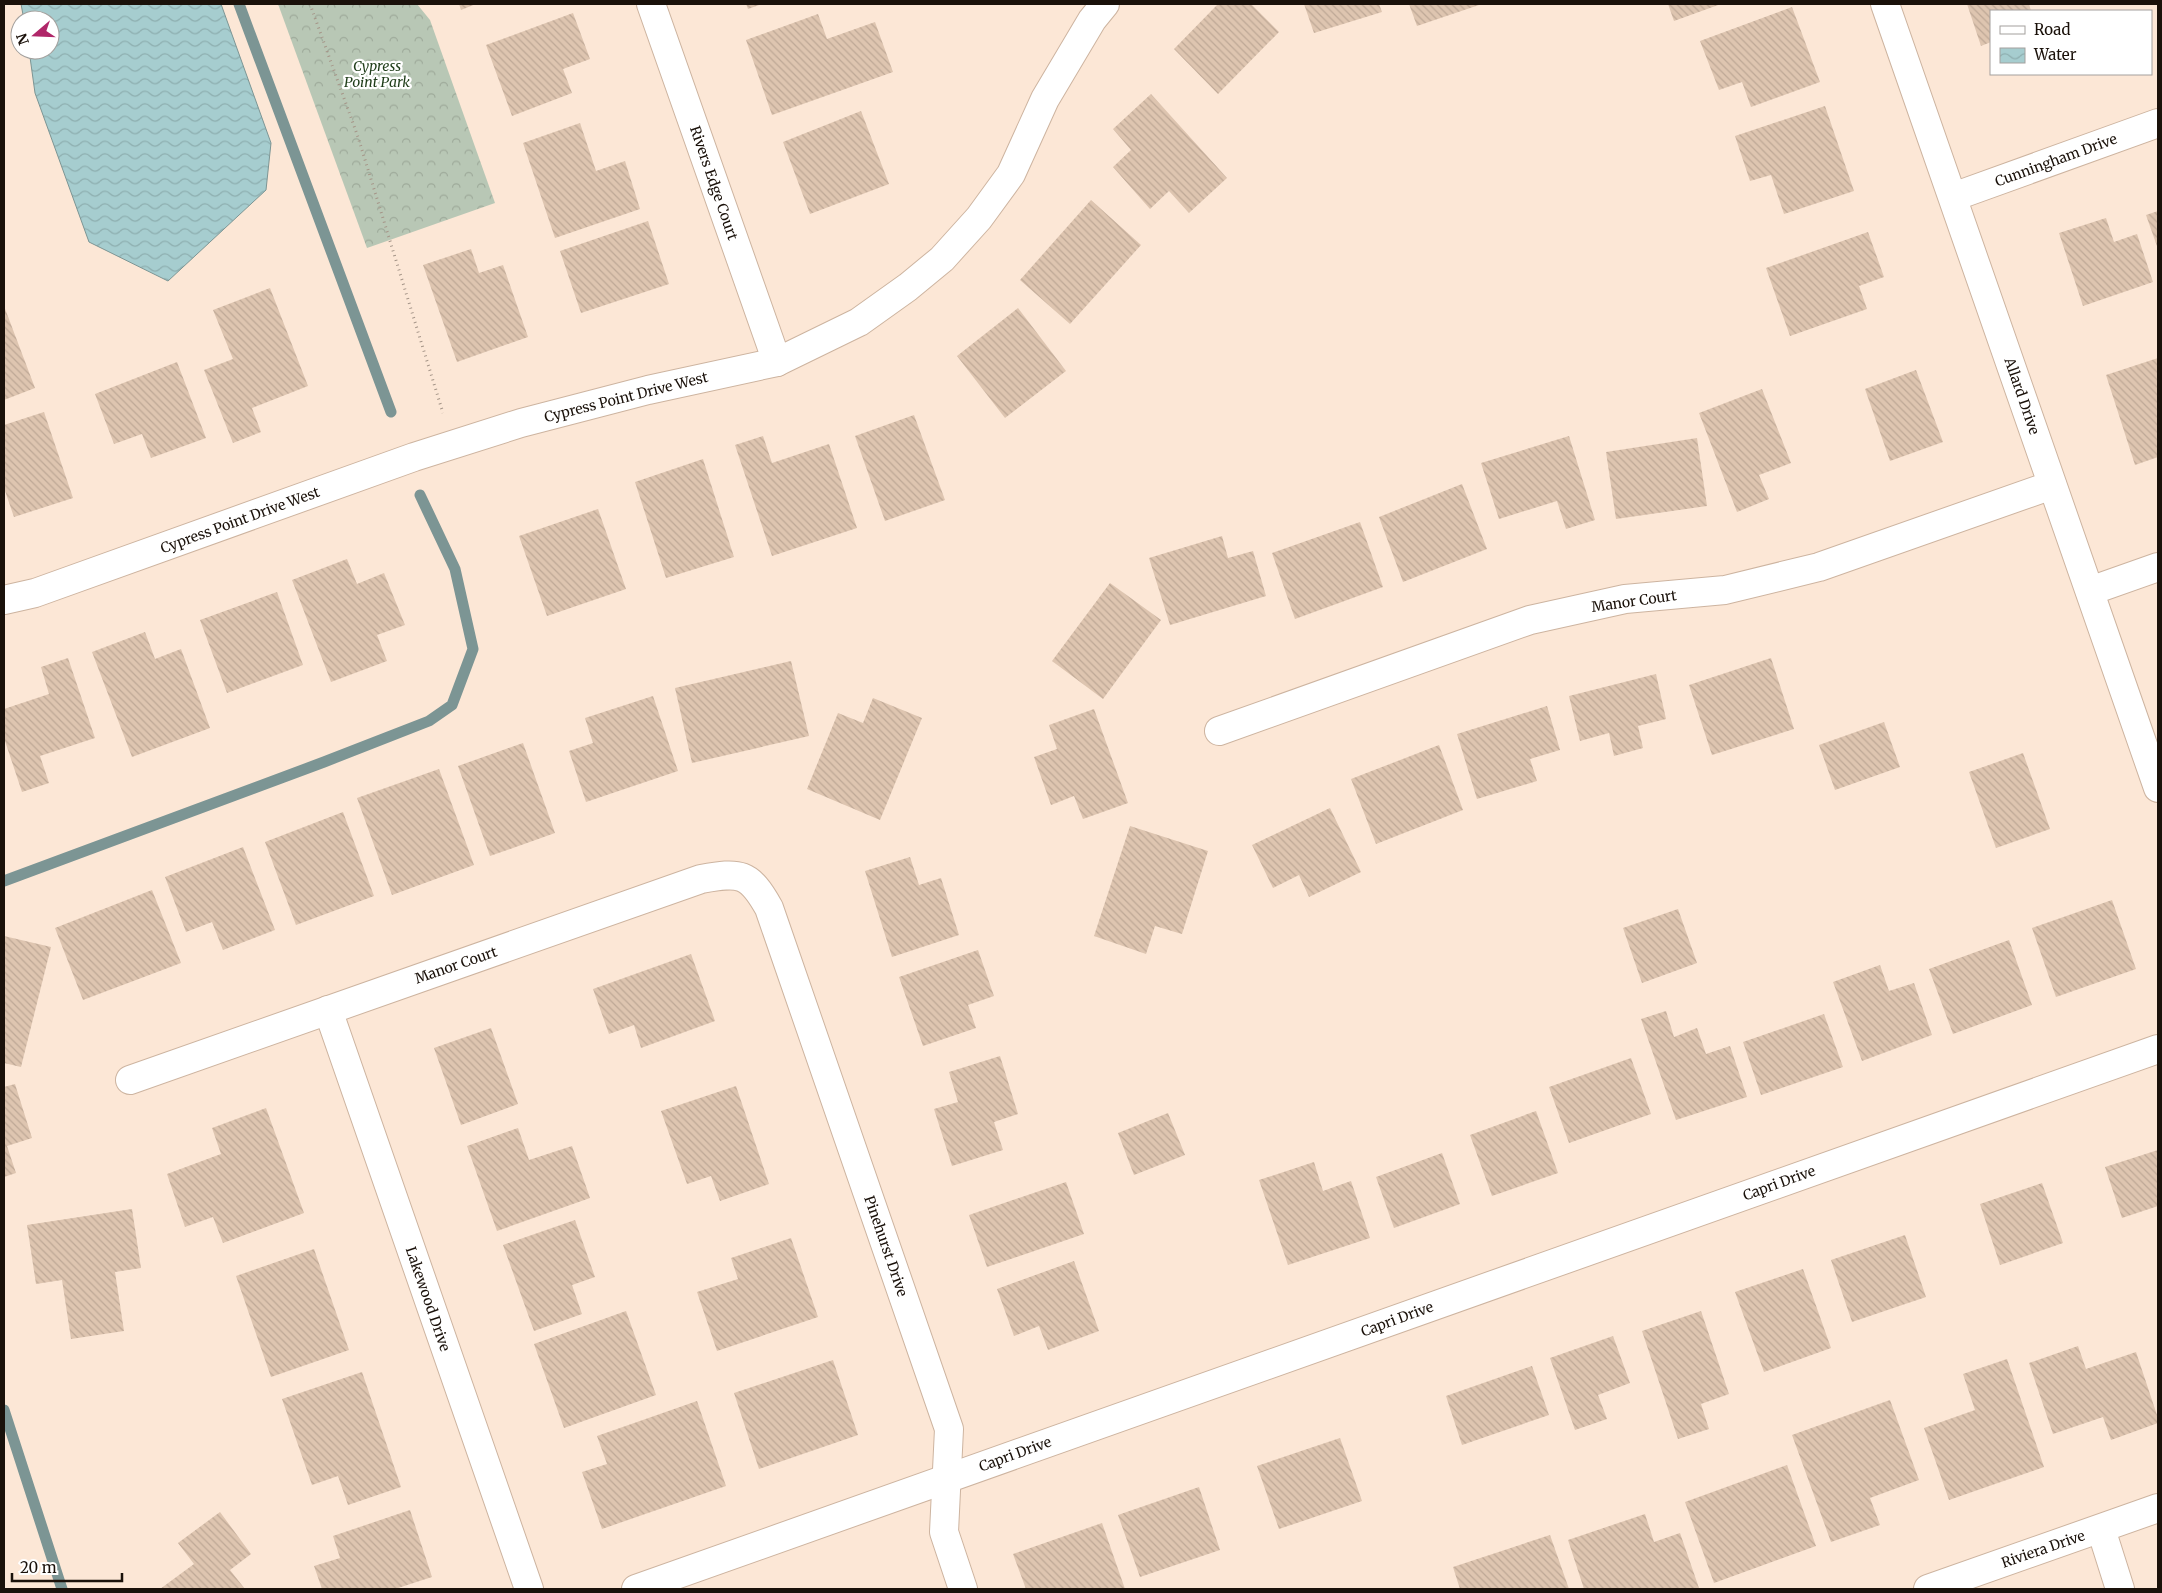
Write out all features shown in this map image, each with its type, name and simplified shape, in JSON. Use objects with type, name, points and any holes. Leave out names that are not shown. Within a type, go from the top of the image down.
[{"type":"street","name":"Rivers Edge Court","points":[[651,4],[777,362]]},
{"type":"street","name":"Cypress Point Drive West","points":[[4,600],[35,594],[452,444],[521,423],[648,390],[777,362],[859,322],[908,287],[942,259],[979,218],[1011,174],[1045,99],[1092,20],[1105,4]]},
{"type":"street","name":"Allard Drive","points":[[1885,4],[2158,788]]},
{"type":"street","name":"Cunningham Drive","points":[[1953,197],[2158,123]]},
{"type":"street","name":"Manor Court","points":[[1219,732],[1530,620],[1625,599],[1725,590],[1818,567],[2052,485]]},
{"type":"street","points":[[2090,591],[2158,567]]},
{"type":"street","name":"Manor Court","points":[[130,1080],[701,879],[728,874],[748,878],[759,890],[770,908]]},
{"type":"street","name":"Pinehurst Drive","points":[[770,908],[949,1429],[944,1532],[963,1589]]},
{"type":"street","name":"Lakewood Drive","points":[[328,1010],[528,1589]]},
{"type":"street","name":"Capri Drive","points":[[636,1589],[2158,1049]]},
{"type":"street","name":"Riviera Drive","points":[[1928,1589],[2158,1508]]},
{"type":"street","points":[[2101,1529],[2120,1589]]},
{"type":"path","points":[[310,4],[358,137],[452,444]]},
{"type":"green space","name":"Cypress Point Park","points":[[278,4],[417,4],[430,20],[495,203],[367,248]]},
{"type":"water","points":[[21,4],[221,4],[271,143],[266,190],[168,281],[89,242],[35,93],[30,60],[60,60],[60,10],[22,10]]},
{"type":"building","points":[[459,4],[476,4],[461,10]]},
{"type":"building","points":[[746,4],[762,4],[748,9]]},
{"type":"building","points":[[1218,4],[1251,4],[1279,32],[1218,94],[1174,49]]},
{"type":"building","points":[[1304,4],[1379,4],[1382,12],[1314,33]]},
{"type":"building","points":[[1409,4],[1482,4],[1417,26]]},
{"type":"building","points":[[1668,4],[1721,4],[1674,21]]},
{"type":"building","points":[[1967,4],[2029,4],[2031,10],[1990,10],[1990,42],[1981,46]]},
{"type":"building","points":[[1792,7],[1820,82],[1751,107],[1742,82],[1719,90],[1700,41]]},
{"type":"building","points":[[573,13],[590,59],[563,69],[572,93],[512,116],[486,45]]},
{"type":"building","points":[[818,14],[827,39],[875,22],[893,72],[772,115],[746,40]]},
{"type":"building","points":[[1151,94],[1227,178],[1189,213],[1169,191],[1150,209],[1113,167],[1131,150],[1113,129]]},
{"type":"building","points":[[1825,106],[1854,191],[1784,214],[1771,175],[1750,181],[1735,136]]},
{"type":"building","points":[[861,111],[889,184],[810,214],[783,142]]},
{"type":"building","points":[[580,123],[596,171],[625,161],[640,209],[555,238],[523,143]]},
{"type":"building","points":[[1091,200],[1141,245],[1070,324],[1020,280]]},
{"type":"building","points":[[2158,211],[2158,249],[2146,215]]},
{"type":"building","points":[[2106,218],[2114,242],[2137,234],[2153,282],[2083,306],[2059,233]]},
{"type":"building","points":[[648,221],[669,284],[581,313],[560,251]]},
{"type":"building","points":[[1868,232],[1884,277],[1859,286],[1867,309],[1790,336],[1766,268]]},
{"type":"building","points":[[471,249],[479,273],[503,265],[528,337],[457,362],[423,265]]},
{"type":"building","points":[[270,288],[308,386],[252,408],[261,432],[233,443],[204,370],[233,359],[213,310]]},
{"type":"building","points":[[4,306],[35,388],[4,400]]},
{"type":"building","points":[[1018,308],[1066,371],[1005,418],[957,356]]},
{"type":"building","points":[[2158,358],[2158,457],[2135,465],[2106,375]]},
{"type":"building","points":[[177,362],[206,438],[151,458],[142,434],[114,444],[95,394]]},
{"type":"building","points":[[1916,370],[1943,442],[1890,461],[1865,389]]},
{"type":"building","points":[[1762,389],[1791,463],[1759,475],[1769,499],[1737,512],[1699,413]]},
{"type":"building","points":[[44,412],[73,498],[14,517],[4,488],[4,425]]},
{"type":"building","points":[[914,415],[945,500],[885,521],[855,436]]},
{"type":"building","points":[[763,436],[772,463],[829,444],[857,528],[772,556],[735,445]]},
{"type":"building","points":[[1569,436],[1595,520],[1566,529],[1557,501],[1499,519],[1481,463]]},
{"type":"building","points":[[1697,438],[1707,506],[1616,519],[1606,452]]},
{"type":"building","points":[[703,459],[734,557],[666,578],[635,482]]},
{"type":"building","points":[[1462,484],[1487,549],[1403,582],[1379,517]]},
{"type":"building","points":[[598,509],[626,589],[547,616],[519,536]]},
{"type":"building","points":[[1360,522],[1383,587],[1295,619],[1272,553]]},
{"type":"building","points":[[1222,536],[1228,558],[1253,551],[1266,596],[1170,625],[1149,558]]},
{"type":"building","points":[[347,559],[357,584],[384,573],[405,625],[377,635],[387,661],[331,682],[292,580]]},
{"type":"building","points":[[1110,583],[1161,620],[1103,699],[1052,661]]},
{"type":"building","points":[[277,592],[303,665],[227,693],[200,620]]},
{"type":"building","points":[[145,632],[155,659],[181,649],[210,728],[132,757],[92,652]]},
{"type":"building","points":[[68,658],[95,738],[40,756],[49,783],[22,792],[4,738],[4,709],[49,694],[41,667]]},
{"type":"building","points":[[1771,658],[1794,729],[1712,755],[1689,685]]},
{"type":"building","points":[[791,661],[809,736],[692,763],[675,688]]},
{"type":"building","points":[[1656,674],[1666,719],[1638,726],[1643,748],[1614,756],[1609,733],[1580,741],[1569,696]]},
{"type":"building","points":[[653,696],[678,771],[586,802],[569,751],[593,743],[585,718]]},
{"type":"building","points":[[873,698],[922,718],[880,820],[807,789],[838,713],[863,723]]},
{"type":"building","points":[[1547,706],[1560,750],[1530,759],[1537,781],[1477,799],[1457,734]]},
{"type":"building","points":[[1094,709],[1128,803],[1083,819],[1074,796],[1051,805],[1034,757],[1057,749],[1049,725]]},
{"type":"building","points":[[1884,722],[1900,767],[1835,790],[1819,745]]},
{"type":"building","points":[[523,743],[555,833],[490,856],[458,766]]},
{"type":"building","points":[[1439,745],[1463,810],[1376,844],[1351,779]]},
{"type":"building","points":[[2023,753],[2050,829],[1996,848],[1969,772]]},
{"type":"building","points":[[439,769],[474,865],[392,895],[357,798]]},
{"type":"building","points":[[1330,808],[1361,872],[1309,897],[1299,875],[1273,888],[1252,845]]},
{"type":"building","points":[[343,812],[374,896],[296,925],[265,842]]},
{"type":"building","points":[[1130,826],[1208,851],[1182,934],[1155,926],[1146,954],[1094,936]]},
{"type":"building","points":[[243,847],[275,930],[223,950],[212,922],[186,932],[165,877]]},
{"type":"building","points":[[910,857],[919,885],[941,878],[959,935],[892,957],[865,871]]},
{"type":"building","points":[[152,890],[181,963],[83,1000],[55,928]]},
{"type":"building","points":[[2112,900],[2136,969],[2056,997],[2032,928]]},
{"type":"building","points":[[1678,909],[1697,963],[1642,983],[1623,928]]},
{"type":"building","points":[[4,936],[51,947],[21,1067],[4,1063]]},
{"type":"building","points":[[2009,940],[2032,1005],[1953,1034],[1929,969]]},
{"type":"building","points":[[978,950],[994,996],[968,1005],[976,1028],[923,1046],[899,977]]},
{"type":"building","points":[[691,954],[715,1021],[641,1048],[634,1025],[609,1034],[593,989]]},
{"type":"building","points":[[1880,965],[1889,991],[1914,983],[1932,1035],[1862,1061],[1833,982]]},
{"type":"building","points":[[1666,1011],[1674,1037],[1697,1028],[1706,1054],[1730,1046],[1747,1097],[1676,1120],[1641,1019]]},
{"type":"building","points":[[1824,1014],[1843,1067],[1761,1095],[1743,1042]]},
{"type":"building","points":[[491,1028],[518,1104],[461,1125],[434,1048]]},
{"type":"building","points":[[1000,1056],[1018,1114],[994,1122],[1003,1150],[952,1166],[934,1109],[958,1102],[949,1072]]},
{"type":"building","points":[[1631,1058],[1651,1114],[1569,1143],[1549,1087]]},
{"type":"building","points":[[15,1084],[32,1138],[7,1146],[16,1173],[4,1177],[4,1087]]},
{"type":"building","points":[[736,1086],[769,1184],[720,1201],[711,1176],[687,1184],[661,1111]]},
{"type":"building","points":[[266,1108],[304,1213],[223,1243],[213,1217],[185,1227],[167,1174],[221,1154],[212,1128]]},
{"type":"building","points":[[1536,1111],[1558,1173],[1492,1196],[1470,1135]]},
{"type":"building","points":[[1168,1113],[1185,1155],[1134,1175],[1118,1133]]},
{"type":"building","points":[[518,1128],[529,1160],[572,1146],[590,1198],[497,1231],[467,1146]]},
{"type":"building","points":[[2158,1150],[2158,1206],[2122,1218],[2105,1167]]},
{"type":"building","points":[[1442,1153],[1460,1204],[1394,1228],[1376,1177]]},
{"type":"building","points":[[1314,1162],[1323,1191],[1351,1181],[1370,1238],[1288,1265],[1259,1180]]},
{"type":"building","points":[[1066,1182],[1084,1234],[987,1267],[969,1215]]},
{"type":"building","points":[[2042,1183],[2063,1243],[2000,1265],[1980,1204]]},
{"type":"building","points":[[132,1209],[141,1268],[115,1272],[124,1331],[71,1339],[62,1280],[36,1284],[27,1225]]},
{"type":"building","points":[[575,1220],[595,1277],[572,1285],[582,1314],[534,1331],[503,1245]]},
{"type":"building","points":[[1905,1235],[1926,1297],[1852,1322],[1831,1260]]},
{"type":"building","points":[[791,1238],[818,1317],[717,1351],[697,1292],[738,1279],[731,1258]]},
{"type":"building","points":[[314,1249],[349,1350],[271,1377],[236,1276]]},
{"type":"building","points":[[1074,1261],[1099,1331],[1048,1350],[1039,1326],[1014,1336],[997,1289]]},
{"type":"building","points":[[1803,1269],[1831,1348],[1764,1372],[1735,1292]]},
{"type":"building","points":[[626,1311],[656,1395],[564,1428],[534,1344]]},
{"type":"building","points":[[1701,1311],[1729,1394],[1701,1404],[1709,1429],[1678,1439],[1642,1331]]},
{"type":"building","points":[[1613,1336],[1630,1383],[1598,1395],[1607,1419],[1575,1430],[1550,1358]]},
{"type":"building","points":[[2078,1346],[2086,1369],[2136,1352],[2158,1423],[2111,1440],[2103,1417],[2053,1434],[2029,1363]]},
{"type":"building","points":[[2007,1359],[2044,1467],[1949,1500],[1924,1428],[1975,1410],[1963,1374]]},
{"type":"building","points":[[833,1360],[858,1435],[759,1469],[734,1393]]},
{"type":"building","points":[[1532,1366],[1549,1415],[1462,1445],[1446,1396]]},
{"type":"building","points":[[362,1372],[401,1487],[348,1505],[338,1476],[312,1485],[282,1399]]},
{"type":"building","points":[[1890,1400],[1919,1480],[1870,1498],[1880,1525],[1831,1542],[1792,1435]]},
{"type":"building","points":[[697,1401],[726,1486],[602,1529],[582,1472],[607,1464],[597,1436]]},
{"type":"building","points":[[1340,1438],[1362,1501],[1279,1529],[1257,1466]]},
{"type":"building","points":[[1787,1465],[1816,1546],[1714,1583],[1685,1502]]},
{"type":"building","points":[[1199,1487],[1220,1550],[1140,1577],[1118,1515]]},
{"type":"building","points":[[410,1510],[432,1577],[395,1589],[322,1589],[314,1566],[340,1558],[333,1536]]},
{"type":"building","points":[[220,1512],[251,1554],[230,1570],[245,1589],[160,1589],[194,1564],[178,1543]]},
{"type":"building","points":[[1645,1514],[1654,1542],[1680,1533],[1699,1588],[1584,1589],[1568,1540]]},
{"type":"building","points":[[1102,1523],[1125,1589],[1026,1589],[1013,1554]]},
{"type":"building","points":[[1550,1535],[1569,1589],[1460,1589],[1453,1567]]},
{"type":"waterway","points":[[239,4],[391,412]]},
{"type":"waterway","points":[[4,881],[429,721],[452,705],[473,649],[455,569],[420,495]]},
{"type":"waterway","points":[[4,1410],[62,1589]]}]
